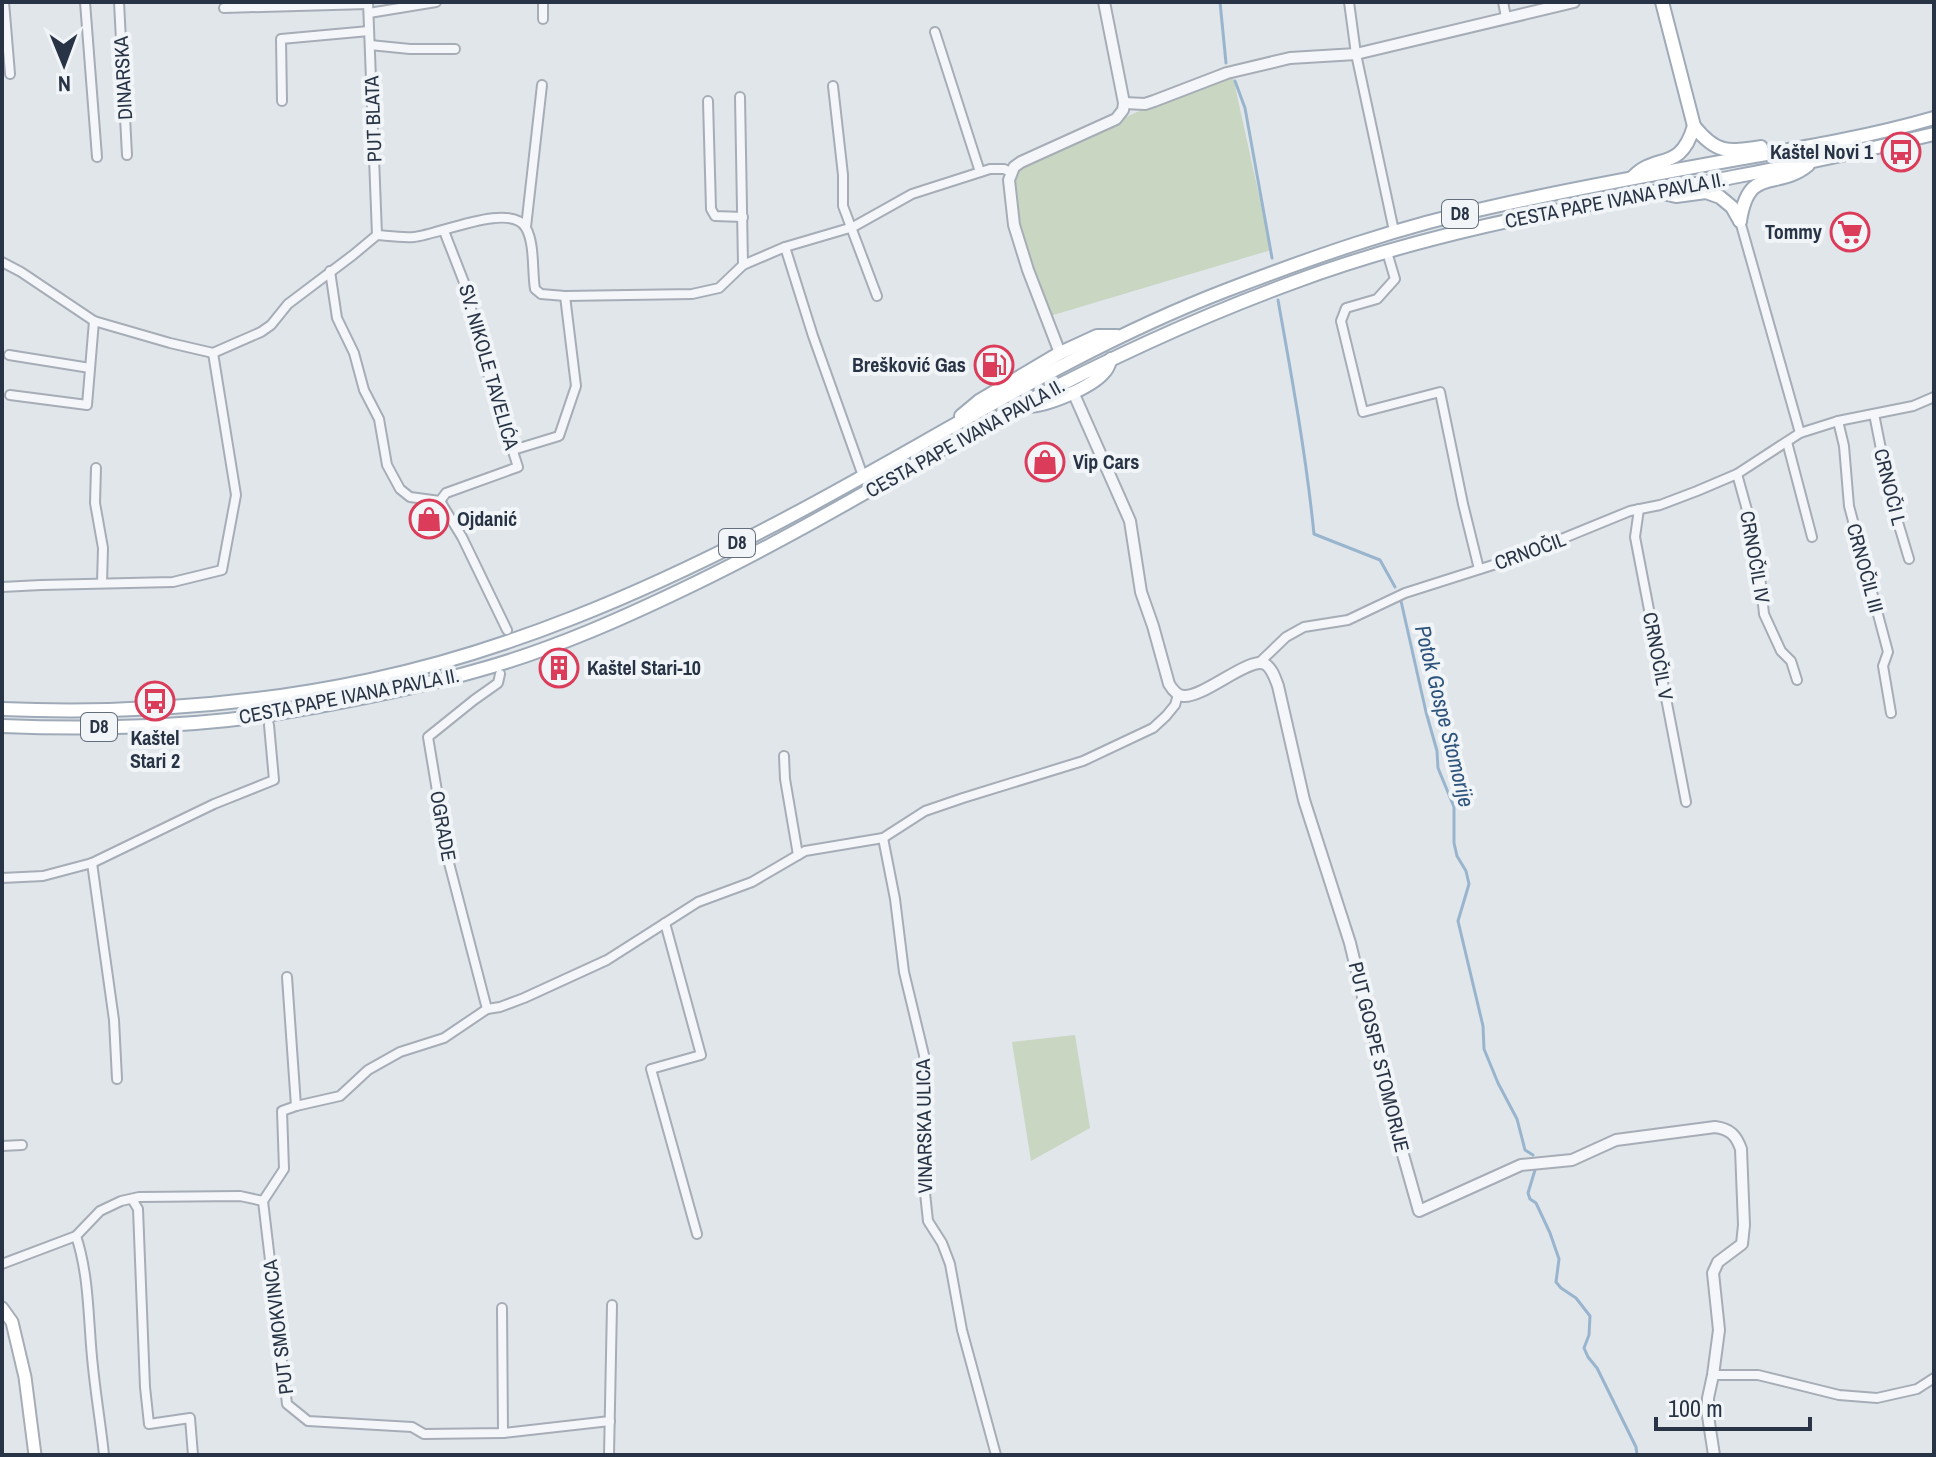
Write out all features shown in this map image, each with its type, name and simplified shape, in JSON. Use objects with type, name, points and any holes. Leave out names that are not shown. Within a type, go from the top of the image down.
[{"type":"main road","points":[[1662,2],[1694,126],[1702,136],[1724,150],[1777,145],[1791,150]]},
{"type":"main road","name":"CESTA PAPE IVANA PAVLA II.","points":[[2,709],[74,712],[192,707],[264,699],[395,674],[510,640],[627,595],[764,530],[1062,365],[1227,290],[1394,231],[1491,206],[1791,150],[1934,118]]},
{"type":"main road","points":[[1632,178],[1681,151],[1690,139],[1694,126]]},
{"type":"main road","name":"CESTA PAPE IVANA PAVLA II.","points":[[2,726],[111,727],[230,720],[373,696],[481,670],[553,645],[695,584],[1111,359],[1293,282],[1451,233],[1545,212],[1811,162],[1934,134]]},
{"type":"main road","points":[[1740,221],[1748,194],[1761,182],[1797,174],[1811,162]]},
{"type":"main road","points":[[1656,191],[1676,196],[1706,192],[1720,197],[1732,207],[1740,221]]},
{"type":"main road","points":[[956,424],[967,409],[1060,353],[1097,336],[1120,337]]},
{"type":"main road","points":[[1020,406],[1045,404],[1073,392],[1103,374],[1111,359]]},
{"type":"main road","points":[[2,1308],[12,1322],[25,1377],[35,1455]]},
{"type":"street","points":[[4,2],[10,74]]},
{"type":"street","points":[[85,2],[97,157]]},
{"type":"street","name":"DINARSKA","points":[[119,2],[127,155]]},
{"type":"street","points":[[224,8],[436,2]]},
{"type":"street","points":[[543,2],[543,19]]},
{"type":"street","points":[[1060,353],[1014,225],[1009,180],[1014,167],[1021,162],[1116,119],[1123,110],[1120,76],[1104,2]]},
{"type":"street","points":[[1349,2],[1356,54],[1394,231]]},
{"type":"street","points":[[1503,2],[1506,17]]},
{"type":"street","points":[[1124,103],[1145,104],[1227,73],[1290,58],[1356,54],[1574,2]]},
{"type":"street","name":"PUT BLATA","points":[[368,6],[377,235]]},
{"type":"street","points":[[282,101],[281,39],[369,31]]},
{"type":"street","points":[[935,32],[980,172]]},
{"type":"street","points":[[370,45],[455,49]]},
{"type":"street","points":[[542,85],[526,227],[535,289],[541,294],[692,294],[719,288],[743,265],[785,247],[853,227],[912,194],[980,172],[1004,169],[1011,172]]},
{"type":"street","points":[[833,86],[843,175],[843,206],[877,296]]},
{"type":"street","points":[[740,97],[743,265]]},
{"type":"street","points":[[708,101],[711,209],[715,216],[743,217]]},
{"type":"street","points":[[2,262],[94,321],[213,353],[271,325],[288,304],[377,235],[413,237],[489,218],[508,218],[526,227]]},
{"type":"street","points":[[1740,221],[1800,433],[1838,421],[1913,406],[1934,397]]},
{"type":"street","name":"SV. NIKOLE TAVELIĆA","points":[[440,501],[446,493],[518,467],[480,349],[467,290],[444,231]]},
{"type":"street","points":[[785,247],[863,476]]},
{"type":"street","points":[[1387,252],[1395,279],[1377,299],[1346,308],[1341,321],[1363,412],[1440,392],[1479,569]]},
{"type":"street","points":[[330,271],[337,318],[354,353],[364,390],[379,419],[387,465],[400,489],[410,497],[440,501],[462,537],[507,630]]},
{"type":"street","points":[[513,450],[559,436],[564,423],[576,386],[565,296]]},
{"type":"street","points":[[10,395],[87,405],[94,321]]},
{"type":"street","points":[[2,587],[173,582],[222,570],[236,495],[213,353]]},
{"type":"street","points":[[9,355],[90,368]]},
{"type":"street","points":[[1073,392],[1130,521],[1141,592],[1173,691],[1178,695],[1189,695],[1260,662]]},
{"type":"street","name":"CRNOČI L","points":[[1874,414],[1891,499],[1909,559]]},
{"type":"street","name":"CRNOČIL III","points":[[1838,421],[1844,446],[1849,506],[1888,652],[1883,666],[1891,713]]},
{"type":"street","name":"CRNOČIL","points":[[1260,662],[1286,637],[1304,627],[1348,620],[1405,593],[1515,558],[1630,511],[1660,505],[1737,474],[1800,433]]},
{"type":"street","points":[[1787,442],[1812,537]]},
{"type":"street","points":[[96,468],[95,503],[103,548],[102,583]]},
{"type":"street","name":"CRNOČIL IV","points":[[1737,474],[1757,546],[1764,614],[1781,651],[1791,661],[1797,680]]},
{"type":"street","name":"CRNOČIL V","points":[[1639,509],[1635,537],[1686,802]]},
{"type":"street","name":"PUT GOSPE STOMORIJE","points":[[1260,662],[1272,670],[1278,686],[1304,800],[1350,943],[1419,1211],[1521,1165],[1572,1160],[1616,1140],[1715,1127],[1724,1128],[1737,1138],[1741,1149],[1742,1244],[1718,1262],[1713,1273],[1719,1330],[1708,1416],[1714,1455]]},
{"type":"street","name":"OGRADE","points":[[487,1009],[449,863],[428,737],[498,683],[500,674]]},
{"type":"street","points":[[2,1264],[76,1236],[100,1211],[121,1201],[139,1197],[240,1196],[263,1201],[284,1169],[282,1111],[340,1096],[368,1070],[400,1052],[444,1038],[487,1009],[524,998],[607,960],[698,902],[752,882],[805,851],[883,838],[925,811],[1083,761],[1139,735],[1166,716],[1178,695]]},
{"type":"street","points":[[2,878],[43,876],[92,863],[214,804],[274,780],[269,725]]},
{"type":"street","points":[[784,756],[798,855]]},
{"type":"street","name":"VINARSKA ULICA","points":[[883,838],[895,899],[904,972],[924,1055],[928,1221],[942,1243],[950,1264],[962,1330],[996,1455]]},
{"type":"street","points":[[92,863],[114,1020],[117,1079]]},
{"type":"street","points":[[665,923],[701,1055],[651,1069],[697,1234]]},
{"type":"street","points":[[287,977],[296,1106]]},
{"type":"street","points":[[2,1146],[22,1145]]},
{"type":"street","points":[[132,1199],[138,1209],[149,1424],[190,1418],[193,1455]]},
{"type":"street","name":"PUT SMOKVINCA","points":[[263,1201],[287,1404],[308,1421],[412,1427],[424,1434],[503,1433],[610,1421]]},
{"type":"street","points":[[76,1236],[88,1300],[104,1455]]},
{"type":"street","points":[[609,1455],[612,1305]]},
{"type":"street","points":[[502,1308],[503,1433]]},
{"type":"street","points":[[1713,1375],[1758,1375],[1839,1395],[1877,1398],[1917,1389],[1934,1378]]},
{"type":"green space","points":[[1233,77],[1271,250],[1050,316],[1015,205],[1014,177],[1028,161],[1137,112]]},
{"type":"green space","points":[[1075,1035],[1090,1128],[1031,1161],[1012,1042]]},
{"type":"waterway","name":"Potok Gospe Stomorije","points":[[1220,2],[1226,63]]},
{"type":"waterway","name":"Potok Gospe Stomorije","points":[[1235,81],[1245,108],[1272,258]]},
{"type":"waterway","name":"Potok Gospe Stomorije","points":[[1278,300],[1303,446],[1314,534],[1380,560],[1395,587]]},
{"type":"waterway","name":"Potok Gospe Stomorije","points":[[1401,601],[1437,751],[1438,768],[1454,807],[1457,856],[1469,884],[1458,921],[1483,1026],[1484,1049],[1517,1119],[1525,1150],[1533,1155]]},
{"type":"waterway","name":"Potok Gospe Stomorije","points":[[1535,1170],[1528,1193],[1536,1203],[1559,1259],[1556,1282],[1576,1298],[1590,1316],[1589,1335],[1584,1348],[1597,1368],[1636,1447],[1637,1455]]},
{"type":"place","name":"Kaštel Novi 1","points":[[1901,152]]},
{"type":"place","name":"Tommy","points":[[1850,232]]},
{"type":"place","name":"Brešković Gas","points":[[994,365]]},
{"type":"place","name":"Vip Cars","points":[[1045,462]]},
{"type":"place","name":"Ojdanić","points":[[429,519]]},
{"type":"place","name":"Kaštel Stari-10","points":[[559,668]]},
{"type":"place","name":"Kaštel Stari 2","points":[[155,701]]}]
